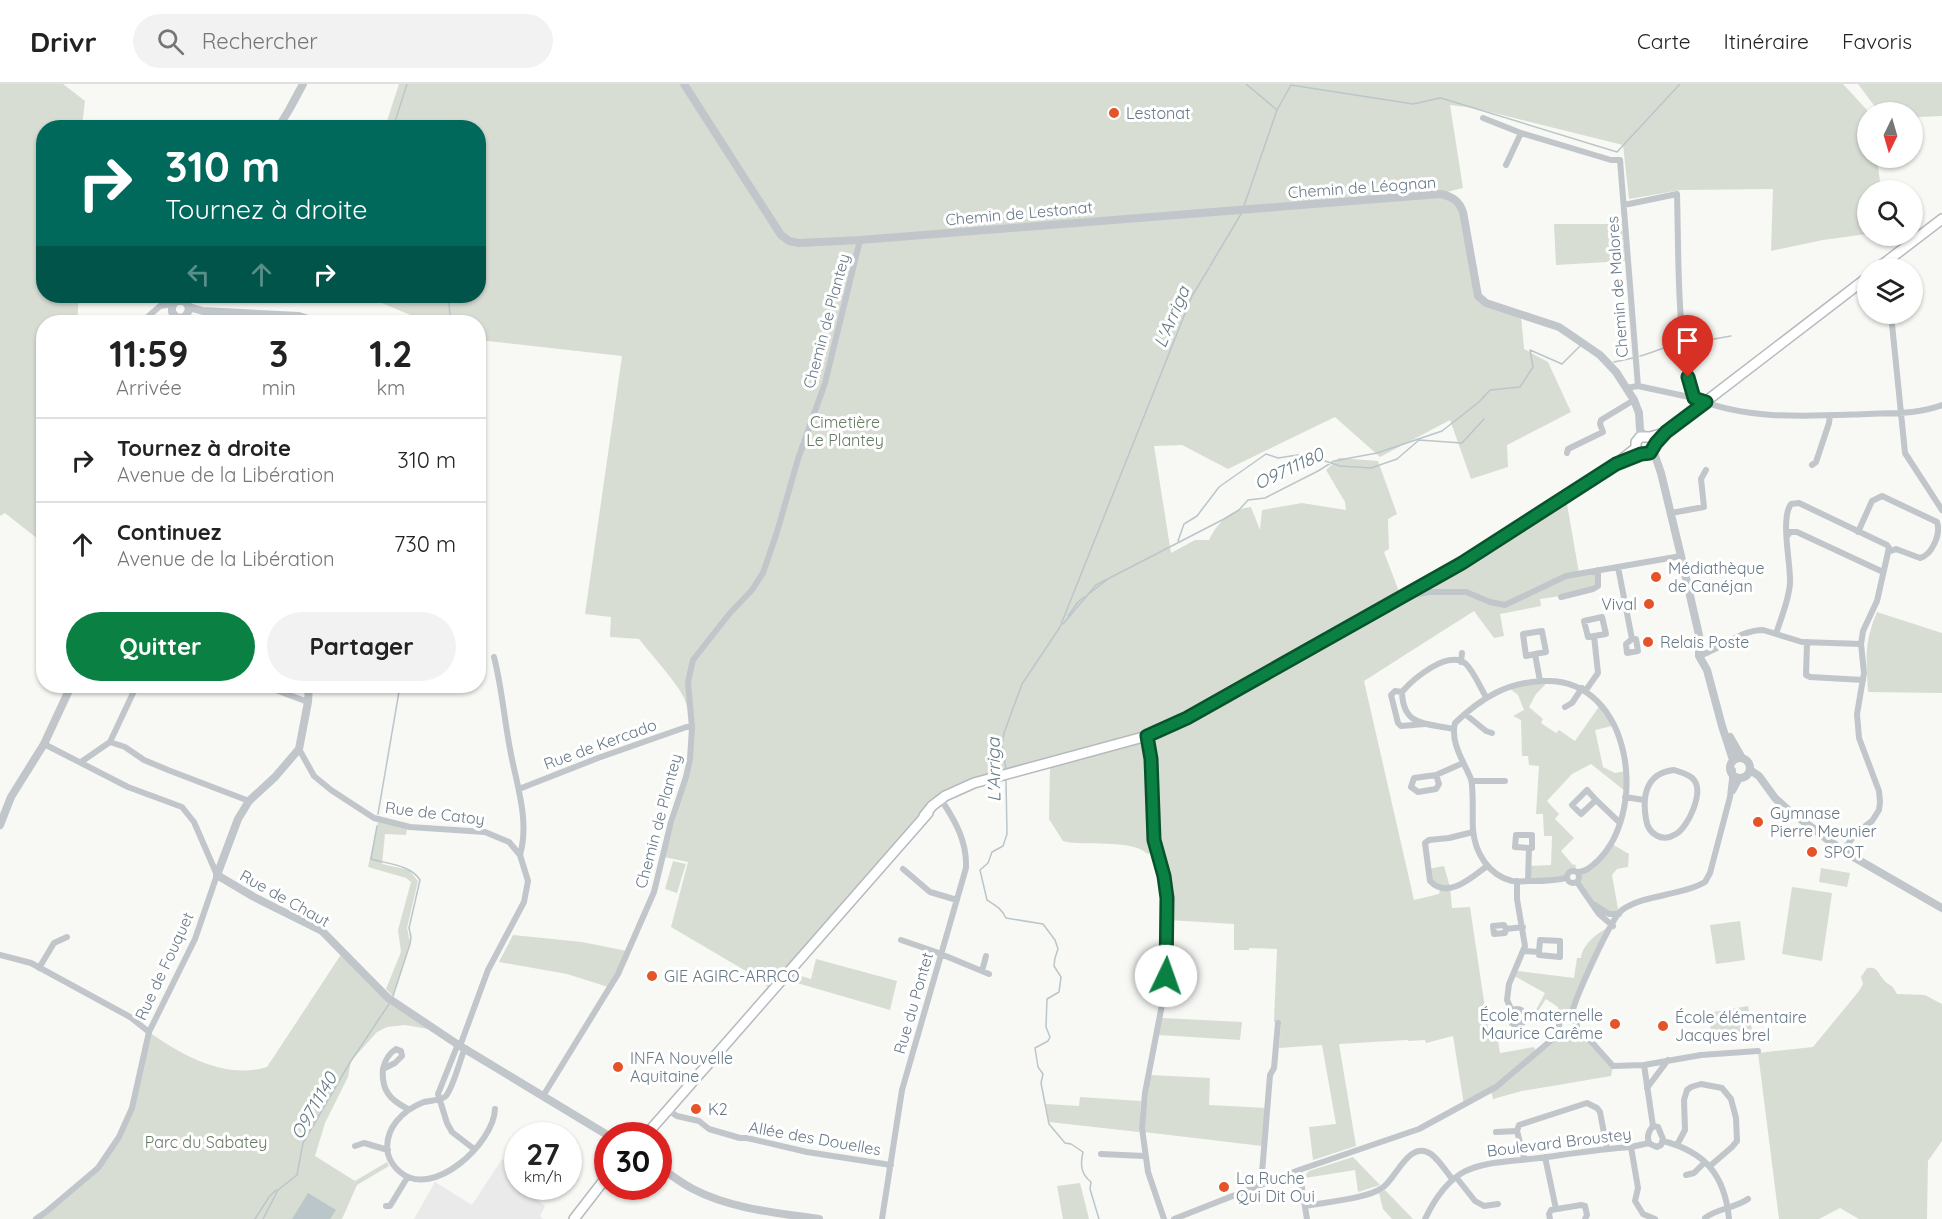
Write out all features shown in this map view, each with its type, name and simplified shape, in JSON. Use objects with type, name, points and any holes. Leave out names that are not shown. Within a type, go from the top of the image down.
[{"type":"main road","points":[[1896,258],[1940,224]]},
{"type":"main road","points":[[657,1122],[936,802],[960,789],[1147,736],[1187,718],[1462,563],[1645,446],[1857,285]]},
{"type":"main road","points":[[924,816],[960,789]]},
{"type":"main road","points":[[577,1219],[594,1197]]},
{"type":"main road","points":[[577,1219],[594,1199]]},
{"type":"street","points":[[283,120],[303,84]]},
{"type":"street","name":"Chemin de Lestonat","points":[[684,84],[781,235],[795,243],[860,240],[1244,209]]},
{"type":"street","points":[[1483,118],[1521,133],[1611,160],[1620,160],[1624,205]]},
{"type":"street","points":[[1506,165],[1521,133]]},
{"type":"street","name":"Chemin de Léognan","points":[[1244,209],[1441,194],[1449,196],[1457,201],[1464,212],[1476,293],[1481,299],[1494,306],[1553,324],[1565,330],[1605,360],[1634,400],[1645,446]]},
{"type":"street","name":"Chemin de Malores","points":[[1638,386],[1624,205],[1677,194],[1680,302],[1687,373],[1694,398]]},
{"type":"street","name":"Chemin de Plantey","points":[[543,1096],[618,974],[654,892],[672,822],[687,777],[692,725],[688,681],[693,660],[730,613],[752,590],[763,573],[825,383],[860,240]]},
{"type":"street","points":[[150,315],[156,309],[179,309],[280,315]]},
{"type":"street","points":[[1892,324],[1905,453],[1942,510]]},
{"type":"street","points":[[1626,388],[1638,386],[1784,417],[1902,412],[1932,409],[1942,405]]},
{"type":"street","points":[[1567,453],[1568,449],[1603,432],[1601,420],[1634,400]]},
{"type":"street","points":[[1812,465],[1816,462],[1830,415]]},
{"type":"street","points":[[1645,446],[1659,467],[1699,635],[1699,656],[1707,670],[1733,760],[1731,765],[1735,776],[1745,775],[1765,786],[1787,809],[1843,851],[1942,908]]},
{"type":"street","points":[[1671,513],[1708,506],[1701,479],[1706,470]]},
{"type":"street","points":[[1858,532],[1872,501],[1882,496],[1937,522],[1939,532],[1928,555],[1924,558],[1896,549],[1888,552]]},
{"type":"street","points":[[1776,634],[1790,585],[1788,509],[1791,504],[1799,503],[1889,548],[1877,601],[1865,624],[1861,644],[1863,680],[1857,714],[1858,738],[1879,791],[1879,810],[1872,821],[1856,833],[1843,851]]},
{"type":"street","points":[[1788,535],[1790,532],[1797,532],[1883,572]]},
{"type":"street","points":[[1401,597],[1429,592],[1466,592],[1500,605],[1510,604],[1566,576],[1681,556]]},
{"type":"street","points":[[1618,567],[1632,639]]},
{"type":"street","points":[[1561,597],[1593,589],[1598,585],[1598,570]]},
{"type":"street","points":[[1699,656],[1751,632],[1764,630],[1807,642],[1861,644]]},
{"type":"street","points":[[1542,631],[1546,652],[1535,654],[1526,656],[1523,634],[1542,631]]},
{"type":"street","points":[[1565,706],[1572,703],[1598,673],[1594,636]]},
{"type":"street","points":[[1807,642],[1806,675],[1863,680]]},
{"type":"street","points":[[1461,662],[1462,653]]},
{"type":"street","points":[[1535,654],[1540,681]]},
{"type":"street","points":[[474,1149],[452,1132],[447,1124],[439,1091],[462,1046],[488,970],[524,902],[528,881],[520,855],[524,832],[519,789],[494,657]]},
{"type":"street","points":[[1454,729],[1417,721],[1408,715],[1402,705],[1402,692],[1416,678],[1434,666],[1450,661],[1461,662],[1468,668],[1486,696]]},
{"type":"street","points":[[1566,878],[1569,871],[1583,872],[1605,854],[1612,844],[1625,798],[1626,771],[1620,739],[1606,711],[1584,689],[1567,682],[1540,681],[1511,687],[1486,696],[1455,723],[1454,729],[1463,763],[1472,781],[1473,832],[1477,847],[1487,866],[1504,878],[1517,882],[1566,878],[1572,883],[1577,882]]},
{"type":"street","points":[[1402,692],[1395,691],[1391,695],[1401,726],[1428,724]]},
{"type":"street","points":[[0,825],[11,797],[44,744],[68,693]]},
{"type":"street","points":[[81,762],[110,742],[134,693]]},
{"type":"street","points":[[284,693],[308,702]]},
{"type":"street","points":[[299,749],[309,693]]},
{"type":"street","points":[[1714,697],[1727,730],[1742,758],[1747,762],[1745,775],[1730,797]]},
{"type":"street","points":[[1465,714],[1486,731],[1492,733]]},
{"type":"street","name":"Rue de Kercado","points":[[519,789],[607,754],[692,725]]},
{"type":"street","points":[[1147,736],[1151,759],[1154,840],[1167,888],[1167,953],[1162,1008],[1143,1113],[1144,1156],[1150,1183],[1164,1219]]},
{"type":"street","points":[[110,742],[125,747],[152,764],[249,801]]},
{"type":"street","name":"Rue de Chaut","points":[[44,744],[128,787],[182,807],[194,822],[217,875],[254,897],[322,931],[388,998],[594,1127]]},
{"type":"street","name":"Rue de Fouquet","points":[[36,1219],[98,1168],[119,1137],[132,1108],[149,1032],[195,939],[238,819],[249,801],[275,777],[299,749]]},
{"type":"street","name":"Rue de Catoy","points":[[299,749],[314,776],[374,818],[410,827],[485,832],[509,842],[520,855]]},
{"type":"street","points":[[1733,760],[1742,758]]},
{"type":"street","points":[[1436,775],[1463,763]]},
{"type":"street","points":[[1571,1017],[1575,998],[1621,911],[1641,902],[1705,882],[1710,873],[1730,797],[1733,770]]},
{"type":"street","points":[[1664,771],[1681,772],[1694,780],[1697,786],[1696,801],[1690,817],[1683,828],[1673,836],[1658,837],[1649,831],[1644,800],[1649,786],[1664,771]]},
{"type":"street","points":[[1472,781],[1505,781]]},
{"type":"street","points":[[1625,798],[1644,800]]},
{"type":"street","points":[[1596,800],[1619,822]]},
{"type":"street","name":"Rue du Pontet","points":[[882,1219],[902,1090],[964,876],[965,853],[957,826],[942,801]]},
{"type":"street","points":[[1473,832],[1429,840],[1425,843],[1430,881],[1433,885],[1440,887],[1458,886],[1487,866]]},
{"type":"street","points":[[1528,881],[1529,848]]},
{"type":"street","points":[[908,870],[930,892],[957,900]]},
{"type":"street","points":[[1577,872],[1579,878],[1577,882]]},
{"type":"street","points":[[1512,1011],[1507,1000],[1509,984],[1516,964],[1524,951],[1517,882]]},
{"type":"street","points":[[1577,882],[1599,914],[1613,926]]},
{"type":"street","points":[[1594,905],[1609,914],[1619,914]]},
{"type":"street","points":[[1506,929],[1523,927]]},
{"type":"street","points":[[39,968],[54,943],[67,937]]},
{"type":"street","points":[[901,940],[907,946],[941,955],[985,972],[986,956]]},
{"type":"street","points":[[1524,951],[1539,952]]},
{"type":"street","points":[[0,954],[23,960],[39,968],[130,1017],[149,1032]]},
{"type":"street","points":[[1571,1017],[1577,1023],[1576,1032]]},
{"type":"street","points":[[1571,1017],[1560,1021],[1559,1027],[1561,1032],[1568,1036],[1576,1032]]},
{"type":"street","points":[[1261,1185],[1270,1075],[1274,1068],[1278,1023]]},
{"type":"street","points":[[1174,1219],[1299,1170],[1419,1129],[1496,1087],[1561,1032]]},
{"type":"street","points":[[1576,1032],[1588,1038],[1613,1066],[1644,1065],[1701,1055],[1758,1051]]},
{"type":"street","points":[[462,1046],[463,1053],[446,1095],[408,1109],[394,1124],[390,1133],[388,1150],[390,1160],[396,1169],[407,1178],[419,1181],[441,1175],[464,1160],[483,1139],[495,1118],[495,1109]]},
{"type":"street","points":[[1647,1088],[1668,1060]]},
{"type":"street","name":"Boulevard Broustey","points":[[1644,1065],[1653,1126],[1648,1134],[1649,1143]]},
{"type":"street","points":[[383,1069],[383,1081],[387,1094],[394,1102],[408,1109]]},
{"type":"street","points":[[1677,1145],[1685,1130],[1684,1100],[1687,1090],[1691,1086],[1701,1084],[1722,1088],[1731,1100],[1736,1118],[1737,1141],[1708,1164],[1686,1175]]},
{"type":"street","points":[[1524,1158],[1517,1131],[1519,1125],[1587,1103],[1594,1105],[1600,1113],[1607,1149]]},
{"type":"street","name":"Allée des Douelles","points":[[668,1110],[677,1116],[699,1121],[709,1129],[740,1138],[836,1157],[891,1165]]},
{"type":"street","name":"Boulevard Broustey","points":[[1653,1126],[1660,1130],[1664,1141]]},
{"type":"street","points":[[1496,1132],[1517,1131]]},
{"type":"street","name":"Boulevard Broustey","points":[[1425,1219],[1433,1202],[1454,1178],[1485,1163],[1631,1148],[1649,1143],[1657,1147],[1664,1141]]},
{"type":"street","name":"Boulevard Broustey","points":[[1664,1141],[1677,1145],[1708,1164]]},
{"type":"street","points":[[355,1146],[364,1143],[388,1150]]},
{"type":"street","points":[[1631,1148],[1638,1188],[1635,1201],[1643,1214],[1655,1219]]},
{"type":"street","points":[[1305,1206],[1372,1193],[1383,1188],[1410,1155],[1416,1151],[1431,1154],[1475,1201],[1484,1206],[1498,1204]]},
{"type":"street","points":[[1101,1154],[1144,1156]]},
{"type":"street","points":[[1545,1157],[1556,1209]]},
{"type":"street","points":[[1708,1164],[1723,1187],[1729,1219]]},
{"type":"street","points":[[1299,1170],[1307,1219]]},
{"type":"street","points":[[672,1176],[707,1196],[754,1208],[819,1219]]},
{"type":"street","points":[[386,1206],[390,1206],[407,1178]]},
{"type":"street","points":[[1705,1218],[1748,1198]]},
{"type":"street","points":[[1550,1219],[1551,1210],[1581,1205],[1585,1206],[1587,1215],[1585,1219]]},
{"type":"shaded area","points":[[502,1159],[504,1160],[504,1200],[537,1200],[545,1206],[540,1216],[543,1219],[414,1219],[435,1182],[472,1205]]},
{"type":"shaded area","points":[[308,1193],[336,1210],[330,1219],[292,1219]]},
{"type":"green space","points":[[0,84],[63,84],[85,101],[83,120],[36,120],[36,303],[78,303],[78,315],[36,315],[36,537],[5,513],[0,516]]},
{"type":"green space","name":"Cimetière Le Plantey","points":[[399,84],[1843,84],[1860,102],[1857,102],[1857,168],[1878,168],[1880,180],[1857,180],[1857,235],[1771,251],[1773,189],[1681,190],[1629,199],[1623,145],[1474,108],[1450,105],[1463,188],[1443,193],[1457,201],[1478,296],[1521,315],[1524,349],[1548,362],[1571,412],[1507,445],[1508,467],[1471,479],[1450,420],[1380,457],[1335,417],[1228,469],[1182,445],[1154,446],[1171,553],[1195,540],[1209,540],[1226,518],[1244,508],[1251,507],[1260,530],[1262,510],[1302,503],[1346,510],[1345,502],[1326,470],[1339,458],[1378,461],[1397,514],[1388,519],[1389,549],[1384,552],[1401,597],[1561,499],[1567,504],[1579,573],[1598,570],[1598,586],[1540,599],[1541,606],[1500,614],[1504,636],[1494,638],[1474,611],[1364,681],[1414,900],[1439,894],[1440,890],[1433,885],[1428,869],[1444,866],[1450,887],[1452,908],[1470,907],[1489,1035],[1497,1034],[1500,1053],[1534,1047],[1536,1051],[1561,1032],[1568,1036],[1576,1032],[1584,1035],[1613,1066],[1611,1076],[1522,1091],[1493,1099],[1491,1091],[1464,1105],[1453,1036],[1426,1043],[1425,1040],[1407,1040],[1339,1044],[1356,1146],[1313,1160],[1309,1127],[1336,1124],[1322,1045],[1279,1048],[1281,1024],[1274,1022],[1277,949],[1234,950],[1234,924],[1168,920],[1167,898],[1155,850],[1148,854],[1140,849],[1119,844],[1063,841],[1049,819],[1050,763],[980,782],[931,802],[771,989],[751,974],[671,927],[688,862],[664,857],[686,778],[691,736],[689,716],[681,692],[639,639],[610,637],[611,617],[585,614],[622,356],[486,341],[486,315],[410,315],[382,303],[486,303],[486,120],[387,120]]},
{"type":"green space","points":[[1858,84],[1942,84],[1942,116],[1923,117],[1923,102],[1872,102]]},
{"type":"green space","points":[[1554,224],[1622,224],[1625,261],[1556,265]]},
{"type":"green space","points":[[1877,612],[1942,633],[1942,693],[1868,692],[1867,651]]},
{"type":"green space","points":[[1545,681],[1545,685],[1536,694],[1529,707],[1543,719],[1541,723],[1556,733],[1559,730],[1575,741],[1600,705],[1612,726],[1595,730],[1603,767],[1615,773],[1626,771],[1625,791],[1591,764],[1572,774],[1547,801],[1559,814],[1555,819],[1574,838],[1561,851],[1573,865],[1575,864],[1577,872],[1583,872],[1612,844],[1629,854],[1628,867],[1617,869],[1612,875],[1619,914],[1605,911],[1590,899],[1577,882],[1579,875],[1575,870],[1570,871],[1566,878],[1528,881],[1529,866],[1551,865],[1552,836],[1544,836],[1543,814],[1536,814],[1539,766],[1529,765],[1528,756],[1522,756],[1521,720],[1513,716],[1524,710],[1518,695],[1509,688]]},
{"type":"green space","points":[[378,821],[407,829],[406,835],[385,834],[382,864],[409,870],[418,881],[407,928],[410,942],[393,996],[386,989],[401,952],[398,930],[411,882],[406,878],[368,867]]},
{"type":"green space","points":[[673,861],[686,864],[677,893],[665,889]]},
{"type":"green space","points":[[1821,868],[1850,873],[1847,887],[1819,882]]},
{"type":"green space","points":[[1792,887],[1832,893],[1822,961],[1782,954]]},
{"type":"green space","points":[[1740,921],[1745,960],[1716,964],[1710,925]]},
{"type":"green space","points":[[1613,926],[1600,948],[1571,1017],[1558,1010],[1558,1007],[1546,999],[1538,1011],[1536,1010],[1545,993],[1516,977],[1511,977],[1513,971],[1518,971],[1574,978],[1577,958],[1581,958],[1588,943],[1597,934]]},
{"type":"green space","points":[[513,935],[582,942],[627,951],[608,987],[567,974],[499,962]]},
{"type":"green space","name":"Parc du Sabatey","points":[[342,953],[390,1004],[436,1034],[428,1029],[405,1025],[387,1027],[377,1032],[351,1061],[348,1077],[325,1123],[315,1156],[355,1181],[387,1162],[389,1166],[357,1185],[342,1219],[36,1219],[109,1154],[132,1108],[149,1032],[190,1057],[220,1068],[251,1070],[267,1067]]},
{"type":"green space","points":[[816,959],[897,981],[890,1010],[790,981],[795,974],[811,979]]},
{"type":"green space","points":[[1867,968],[1877,971],[1897,994],[1925,995],[1942,1004],[1942,1141],[1928,1161],[1927,1219],[1859,1219],[1840,1208],[1819,1219],[1779,1219],[1758,1053],[1813,1047],[1859,991],[1863,984],[1861,977]]},
{"type":"green space","points":[[1748,1006],[1752,1030],[1712,1036],[1708,1013]]},
{"type":"green space","points":[[1162,1018],[1242,1022],[1240,1040],[1158,1035]]},
{"type":"green space","points":[[1150,1075],[1210,1078],[1209,1105],[1267,1108],[1262,1146],[1144,1132]]},
{"type":"green space","points":[[1080,1097],[1141,1101],[1139,1132],[1049,1122],[1046,1104],[1079,1106]]},
{"type":"green space","points":[[1353,1157],[1380,1185],[1358,1192],[1355,1170],[1305,1178],[1309,1171]]},
{"type":"green space","points":[[1080,1183],[1089,1219],[1063,1219],[1057,1186]]},
{"type":"green space","points":[[1385,1190],[1413,1219],[1392,1219],[1383,1209],[1379,1193]]},
{"type":"waterway","name":"O9711140","points":[[396,120],[407,84]]},
{"type":"waterway","points":[[1246,84],[1277,110]]},
{"type":"waterway","name":"L'Arriga","points":[[1441,98],[1617,152],[1680,84]]},
{"type":"waterway","name":"L'Arriga","points":[[1244,206],[1277,110],[1291,85],[1413,104],[1440,98]]},
{"type":"waterway","name":"L'Arriga","points":[[1210,266],[1241,214]]},
{"type":"waterway","name":"L'Arriga","points":[[1006,769],[1002,744],[1004,733],[1022,684],[1060,627],[1192,296],[1209,268]]},
{"type":"waterway","name":"O9711140","points":[[449,303],[450,315]]},
{"type":"waterway","name":"O9711180","points":[[1686,344],[1731,336]]},
{"type":"waterway","name":"O9711180","points":[[1640,356],[1680,343]]},
{"type":"waterway","name":"O9711180","points":[[1063,624],[1096,585],[1224,519],[1239,510],[1248,500],[1265,498],[1334,461],[1377,453],[1442,431],[1479,402],[1490,390],[1520,387],[1533,367],[1530,350],[1562,364],[1580,346]]},
{"type":"waterway","name":"O9711180","points":[[1614,362],[1633,358]]},
{"type":"waterway","points":[[1178,541],[1184,524],[1197,516],[1219,487],[1266,454],[1278,458],[1304,454],[1340,466],[1371,468],[1397,459],[1419,440],[1462,443],[1484,419]]},
{"type":"waterway","name":"O9711180","points":[[1090,593],[1108,579]]},
{"type":"waterway","name":"O9711180","points":[[1068,616],[1084,597]]},
{"type":"waterway","name":"O9711140","points":[[378,814],[399,693]]},
{"type":"waterway","name":"L'Arriga","points":[[1006,779],[1007,834],[1003,846],[992,852],[988,863],[980,870],[987,900],[1006,918],[1043,924],[1055,940],[1058,949],[1054,966],[1061,977],[1059,992],[1047,999],[1046,1027],[1050,1037],[1048,1041],[1035,1048],[1038,1067],[1043,1074],[1041,1083],[1049,1124],[1065,1143],[1083,1152],[1082,1169],[1091,1182],[1090,1189],[1099,1219]]},
{"type":"waterway","name":"O9711140","points":[[377,826],[371,859],[405,868],[420,880],[409,928],[410,944],[393,996]]},
{"type":"waterway","name":"O9711140","points":[[263,1219],[278,1190],[297,1175],[303,1143],[349,1064],[389,1004]]},
{"type":"waterway","points":[[255,1219],[276,1190]]},
{"type":"place","name":"Lestonat","points":[[1114,113]]},
{"type":"place","name":"Médiathèque de Canéjan","points":[[1656,577]]},
{"type":"place","name":"Vival","points":[[1649,604]]},
{"type":"place","name":"Relais Poste","points":[[1648,642]]},
{"type":"place","name":"Gymnase Pierre Meunier","points":[[1758,822]]},
{"type":"place","name":"SPOT","points":[[1812,852]]},
{"type":"place","name":"GIE AGIRC-ARRCO","points":[[652,976]]},
{"type":"place","name":"École maternelle Maurice Carême","points":[[1615,1024]]},
{"type":"place","name":"École élémentaire Jacques brel","points":[[1663,1026]]},
{"type":"place","name":"INFA Nouvelle Aquitaine","points":[[618,1067]]},
{"type":"place","name":"K2","points":[[696,1109]]},
{"type":"place","name":"La Ruche Qui Dit Oui","points":[[1224,1187]]},
{"type":"route","points":[[1166,976],[1167,888],[1155,849],[1152,830],[1151,759],[1147,736],[1187,718],[1462,563],[1616,464],[1641,454],[1650,453],[1666,432],[1706,402],[1694,398],[1688,377]]}]
